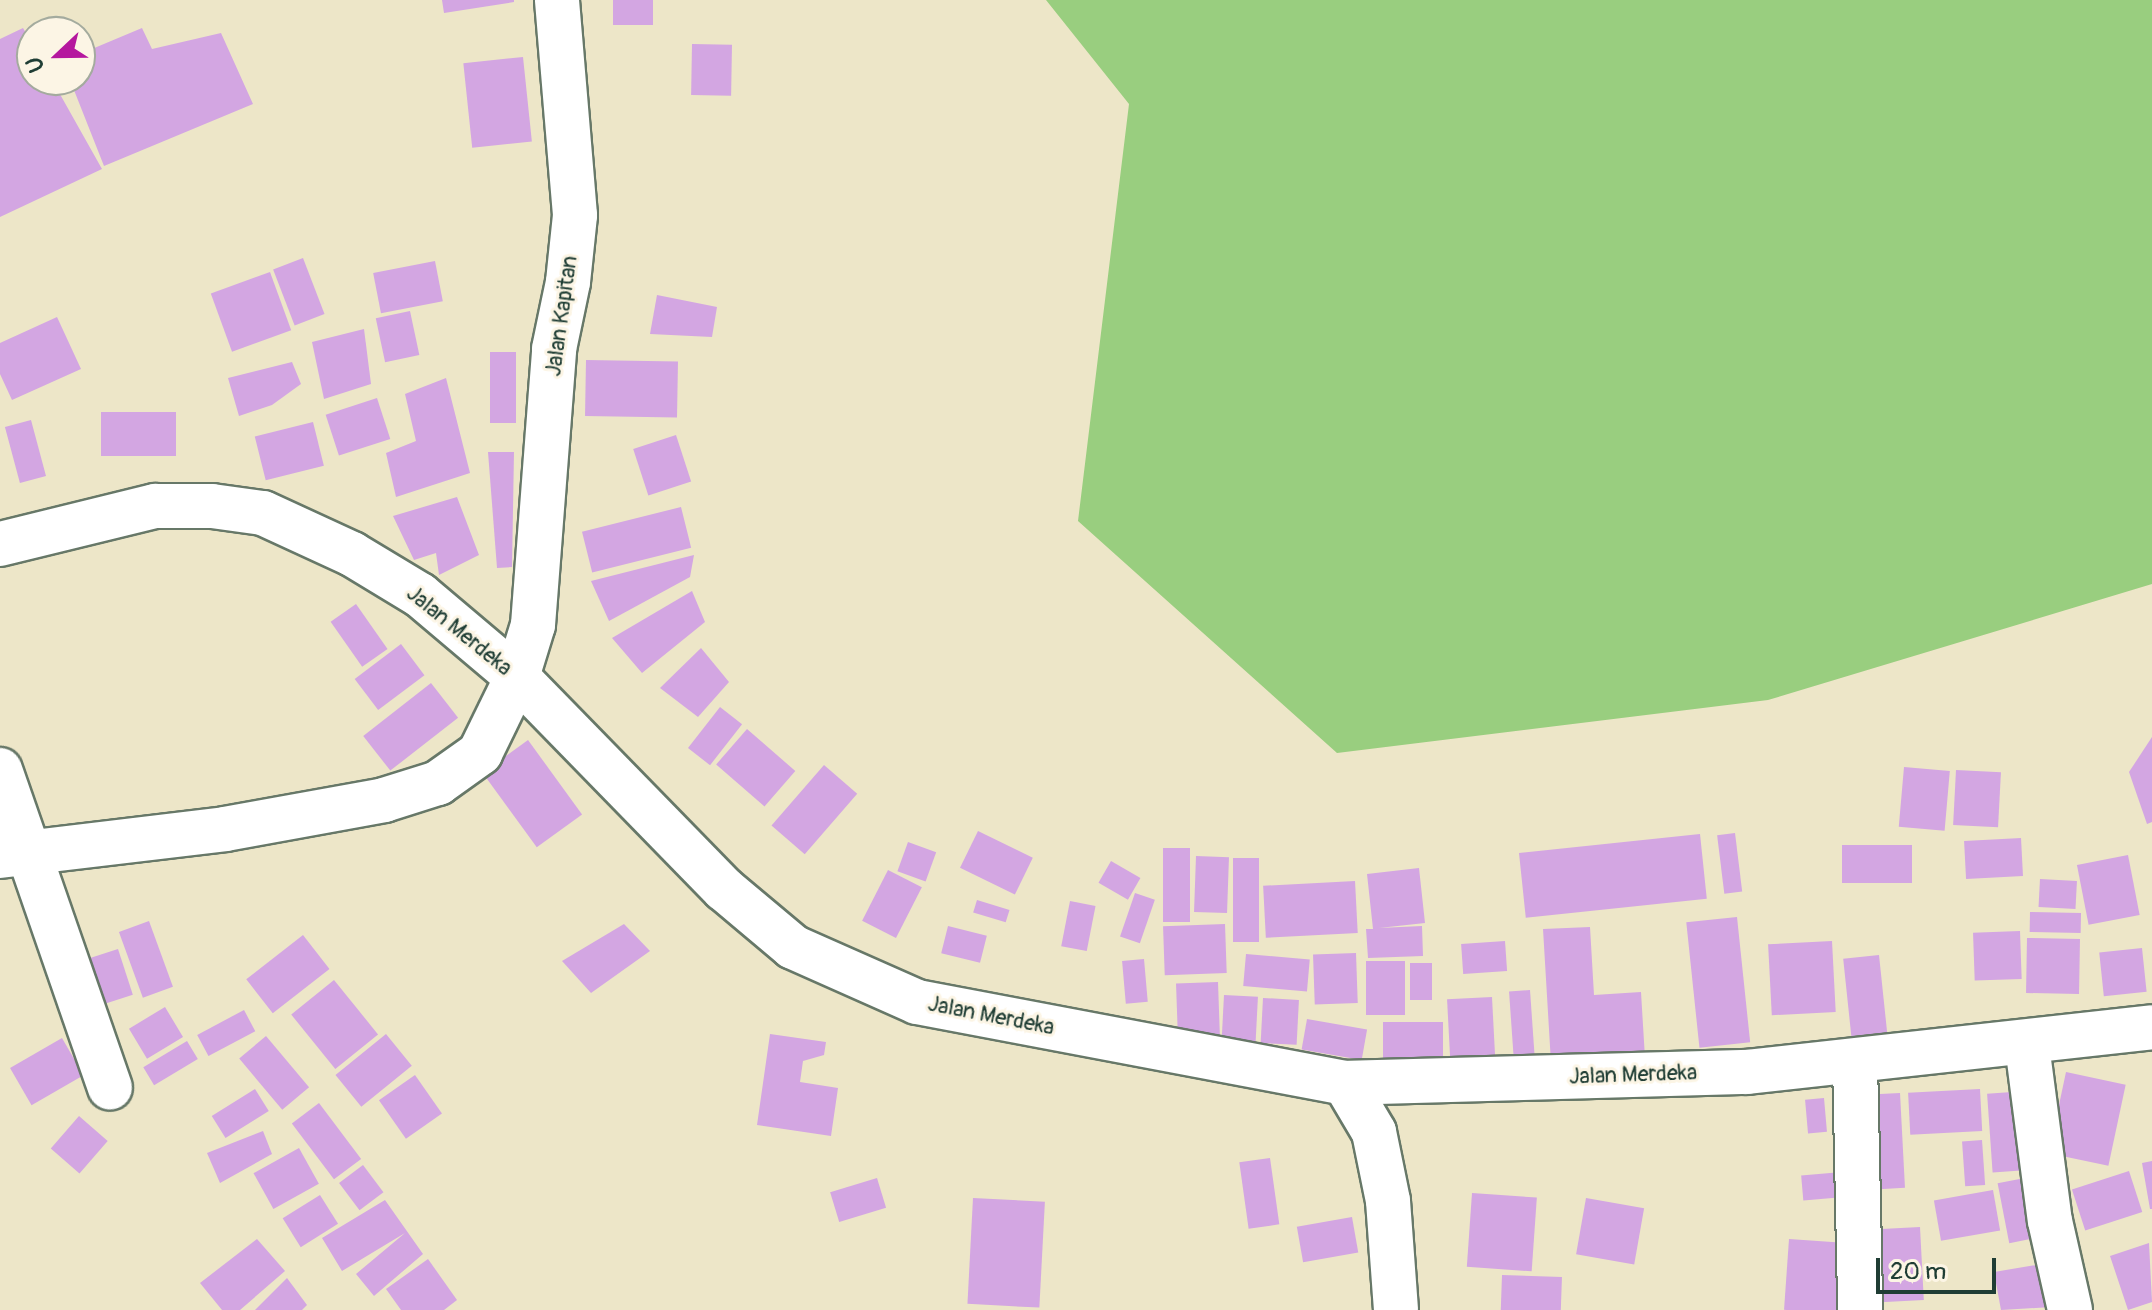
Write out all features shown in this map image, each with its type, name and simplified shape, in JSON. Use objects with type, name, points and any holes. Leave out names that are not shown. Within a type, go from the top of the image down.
[{"type":"street","name":"Jalan Kapitan","points":[[12,853],[225,829],[384,800],[438,783],[480,753],[517,677],[533,625],[554,349],[575,215],[557,0]]},
{"type":"street","name":"Jalan Merdeka","points":[[0,544],[155,506],[263,513],[352,554],[420,595],[517,677],[724,889],[793,947],[917,1002],[1345,1083],[1747,1072],[2027,1045],[2152,1027]]},
{"type":"street","points":[[0,770],[12,853],[110,1087]]},
{"type":"street","points":[[2027,1045],[2050,1221],[2070,1310]]},
{"type":"street","points":[[1855,1061],[1860,1310]]},
{"type":"street","points":[[1345,1083],[1374,1132],[1388,1201],[1396,1310]]},
{"type":"green space","points":[[1046,0],[2152,0],[2152,584],[1768,700],[1337,753],[1078,521],[1129,104]]},
{"type":"building","points":[[442,0],[514,0],[514,2],[444,13]]},
{"type":"building","points":[[613,0],[653,0],[653,25],[613,25]]},
{"type":"building","points":[[142,28],[152,49],[221,33],[253,104],[104,166],[76,96],[96,96],[96,47]]},
{"type":"building","points":[[16,31],[16,96],[61,96],[102,169],[0,217],[0,39]]},
{"type":"building","points":[[692,44],[732,45],[731,96],[691,95]]},
{"type":"building","points":[[523,57],[532,142],[472,148],[463,63]]},
{"type":"building","points":[[303,258],[325,314],[295,325],[273,269]]},
{"type":"building","points":[[435,261],[443,301],[381,313],[373,273]]},
{"type":"building","points":[[270,272],[291,330],[232,352],[211,294]]},
{"type":"building","points":[[657,295],[717,307],[712,337],[650,334]]},
{"type":"building","points":[[410,311],[419,355],[385,362],[376,318]]},
{"type":"building","points":[[57,317],[81,369],[12,400],[0,374],[0,343]]},
{"type":"building","points":[[364,329],[371,384],[324,399],[312,342]]},
{"type":"building","points":[[490,352],[516,352],[516,423],[490,423]]},
{"type":"building","points":[[586,360],[678,362],[677,418],[585,416]]},
{"type":"building","points":[[292,362],[301,384],[272,405],[239,416],[228,378]]},
{"type":"building","points":[[446,378],[470,473],[396,497],[386,453],[416,441],[405,394]]},
{"type":"building","points":[[377,398],[390,439],[339,456],[326,415]]},
{"type":"building","points":[[101,412],[176,412],[176,456],[101,456]]},
{"type":"building","points":[[31,420],[46,476],[20,483],[5,427]]},
{"type":"building","points":[[313,422],[324,466],[266,480],[255,437]]},
{"type":"building","points":[[676,435],[691,482],[648,496],[633,449]]},
{"type":"building","points":[[488,452],[514,452],[512,567],[497,568]]},
{"type":"building","points":[[457,497],[479,555],[439,575],[436,553],[414,560],[393,516]]},
{"type":"building","points":[[681,507],[691,548],[592,572],[582,532]]},
{"type":"building","points":[[694,555],[690,577],[609,621],[591,581]]},
{"type":"building","points":[[692,591],[705,622],[642,673],[612,638]]},
{"type":"building","points":[[356,604],[388,649],[362,667],[331,622]]},
{"type":"building","points":[[401,644],[424,675],[378,710],[355,679]]},
{"type":"building","points":[[701,648],[729,682],[698,717],[660,688]]},
{"type":"building","points":[[431,683],[458,718],[390,771],[363,736]]},
{"type":"building","points":[[720,707],[742,724],[710,765],[688,748]]},
{"type":"building","points":[[747,729],[795,771],[764,806],[716,764]]},
{"type":"building","points":[[2152,737],[2152,822],[2147,824],[2129,772]]},
{"type":"building","points":[[528,740],[582,814],[537,847],[483,773]]},
{"type":"building","points":[[824,765],[857,794],[805,854],[772,825]]},
{"type":"building","points":[[1904,767],[1950,771],[1945,831],[1899,827]]},
{"type":"building","points":[[1956,770],[2001,772],[1998,827],[1953,825]]},
{"type":"building","points":[[978,831],[1033,858],[1015,895],[960,868]]},
{"type":"building","points":[[1735,833],[1742,892],[1724,894],[1717,835]]},
{"type":"building","points":[[1700,834],[1707,899],[1526,918],[1519,853]]},
{"type":"building","points":[[2021,838],[2023,876],[1966,879],[1964,841]]},
{"type":"building","points":[[908,842],[936,852],[926,881],[897,871]]},
{"type":"building","points":[[1842,845],[1912,845],[1912,883],[1842,883]]},
{"type":"building","points":[[1163,848],[1190,848],[1190,922],[1163,922]]},
{"type":"building","points":[[2128,855],[2140,915],[2089,925],[2077,865]]},
{"type":"building","points":[[1196,856],[1229,857],[1227,913],[1194,912]]},
{"type":"building","points":[[1233,858],[1259,858],[1259,942],[1233,942]]},
{"type":"building","points":[[1111,861],[1140,878],[1128,900],[1098,883]]},
{"type":"building","points":[[1419,868],[1425,923],[1379,928],[1422,926],[1423,956],[1368,958],[1366,929],[1373,929],[1367,874]]},
{"type":"building","points":[[888,870],[922,887],[896,938],[862,921]]},
{"type":"building","points":[[2040,879],[2077,881],[2075,909],[2039,907]]},
{"type":"building","points":[[1355,881],[1358,933],[1266,938],[1263,886]]},
{"type":"building","points":[[1135,893],[1155,900],[1140,943],[1120,936]]},
{"type":"building","points":[[977,900],[1010,910],[1006,922],[973,912]]},
{"type":"building","points":[[1070,901],[1096,906],[1087,951],[1061,946]]},
{"type":"building","points":[[2030,912],[2081,913],[2081,933],[2030,932]]},
{"type":"building","points":[[1737,917],[1750,1042],[1699,1048],[1686,922]]},
{"type":"building","points":[[149,921],[173,987],[143,998],[119,932]]},
{"type":"building","points":[[624,924],[650,951],[591,993],[562,961]]},
{"type":"building","points":[[1225,924],[1227,973],[1165,975],[1163,926]]},
{"type":"building","points":[[948,926],[987,936],[980,963],[941,953]]},
{"type":"building","points":[[1590,927],[1594,995],[1641,992],[1645,1058],[1551,1063],[1543,929]]},
{"type":"building","points":[[2020,931],[2022,979],[1975,981],[1973,933]]},
{"type":"building","points":[[303,935],[329,969],[273,1013],[246,979]]},
{"type":"building","points":[[2027,938],[2080,939],[2079,994],[2026,993]]},
{"type":"building","points":[[1505,941],[1507,971],[1463,974],[1461,944]]},
{"type":"building","points":[[1832,941],[1836,1012],[1772,1015],[1768,944]]},
{"type":"building","points":[[2142,948],[2147,992],[2104,996],[2099,952]]},
{"type":"building","points":[[118,949],[133,995],[100,1005],[85,960]]},
{"type":"building","points":[[1356,953],[1358,1003],[1315,1004],[1313,955]]},
{"type":"building","points":[[1246,954],[1310,960],[1307,991],[1243,986]]},
{"type":"building","points":[[1879,955],[1887,1033],[1851,1036],[1843,959]]},
{"type":"building","points":[[1144,959],[1148,1002],[1126,1004],[1122,961]]},
{"type":"building","points":[[1366,961],[1405,961],[1405,1015],[1366,1015]]},
{"type":"building","points":[[1410,963],[1432,963],[1432,1000],[1410,1000]]},
{"type":"building","points":[[334,980],[378,1034],[335,1069],[291,1015]]},
{"type":"building","points":[[1218,982],[1220,1040],[1178,1041],[1176,983]]},
{"type":"building","points":[[1530,990],[1535,1064],[1514,1065],[1509,991]]},
{"type":"building","points":[[1224,995],[1258,997],[1255,1044],[1222,1042]]},
{"type":"building","points":[[1492,997],[1495,1061],[1450,1063],[1447,999]]},
{"type":"building","points":[[1263,998],[1299,1000],[1297,1045],[1261,1043]]},
{"type":"building","points":[[165,1007],[183,1037],[147,1059],[129,1029]]},
{"type":"building","points":[[244,1010],[255,1031],[208,1056],[197,1035]]},
{"type":"building","points":[[1307,1019],[1367,1030],[1362,1060],[1302,1050]]},
{"type":"building","points":[[1383,1022],[1443,1022],[1443,1058],[1383,1058]]},
{"type":"building","points":[[386,1034],[412,1066],[361,1107],[335,1075]]},
{"type":"building","points":[[770,1034],[826,1042],[824,1055],[803,1061],[800,1082],[838,1088],[831,1136],[757,1125]]},
{"type":"building","points":[[266,1036],[309,1087],[282,1110],[239,1058]]},
{"type":"building","points":[[62,1038],[84,1075],[32,1105],[10,1068]]},
{"type":"building","points":[[187,1041],[198,1059],[154,1085],[143,1067]]},
{"type":"building","points":[[2066,1072],[2126,1085],[2108,1166],[2049,1153]]},
{"type":"building","points":[[415,1075],[442,1114],[406,1139],[379,1100]]},
{"type":"building","points":[[255,1089],[269,1111],[226,1138],[212,1116]]},
{"type":"building","points":[[1980,1089],[1982,1131],[1910,1135],[1908,1093]]},
{"type":"building","points":[[2026,1091],[2032,1170],[1993,1173],[1987,1094]]},
{"type":"building","points":[[1900,1093],[1905,1188],[1870,1190],[1865,1095]]},
{"type":"building","points":[[1824,1098],[1827,1132],[1808,1134],[1805,1100]]},
{"type":"building","points":[[319,1103],[361,1159],[334,1179],[292,1123]]},
{"type":"building","points":[[79,1116],[108,1141],[79,1173],[51,1148]]},
{"type":"building","points":[[263,1131],[272,1154],[220,1183],[207,1153]]},
{"type":"building","points":[[1982,1140],[1985,1185],[1965,1186],[1962,1141]]},
{"type":"building","points":[[299,1148],[319,1184],[273,1209],[254,1173]]},
{"type":"building","points":[[1270,1158],[1279,1224],[1249,1229],[1239,1162]]},
{"type":"building","points":[[2152,1161],[2152,1209],[2150,1209],[2142,1163]]},
{"type":"building","points":[[363,1165],[383,1192],[360,1210],[339,1183]]},
{"type":"building","points":[[2129,1171],[2142,1212],[2085,1230],[2072,1190]]},
{"type":"building","points":[[1842,1172],[1844,1197],[1803,1200],[1801,1176]]},
{"type":"building","points":[[2030,1177],[2042,1237],[2009,1243],[1998,1183]]},
{"type":"building","points":[[877,1178],[886,1208],[839,1222],[830,1192]]},
{"type":"building","points":[[1993,1190],[2000,1230],[1941,1241],[1934,1200]]},
{"type":"building","points":[[1472,1193],[1537,1198],[1532,1271],[1467,1267]]},
{"type":"building","points":[[320,1195],[338,1224],[301,1247],[283,1218]]},
{"type":"building","points":[[973,1198],[1045,1202],[1039,1308],[967,1304]]},
{"type":"building","points":[[1586,1198],[1644,1208],[1634,1264],[1576,1254]]},
{"type":"building","points":[[385,1200],[423,1254],[374,1296],[356,1274],[405,1233],[342,1271],[322,1238]]},
{"type":"building","points":[[1352,1217],[1358,1252],[1303,1262],[1297,1227]]},
{"type":"building","points":[[1920,1227],[1924,1300],[1871,1303],[1867,1230]]},
{"type":"building","points":[[257,1239],[285,1271],[240,1310],[222,1310],[200,1283]]},
{"type":"building","points":[[1789,1239],[1854,1244],[1849,1310],[1784,1310]]},
{"type":"building","points":[[2149,1243],[2152,1302],[2128,1310],[2110,1256]]},
{"type":"building","points":[[428,1259],[457,1300],[444,1310],[401,1310],[386,1289]]},
{"type":"building","points":[[2042,1264],[2051,1307],[2001,1310],[1994,1272]]},
{"type":"building","points":[[1502,1275],[1562,1277],[1561,1310],[1501,1310]]},
{"type":"building","points":[[287,1278],[307,1305],[302,1310],[255,1310]]}]
